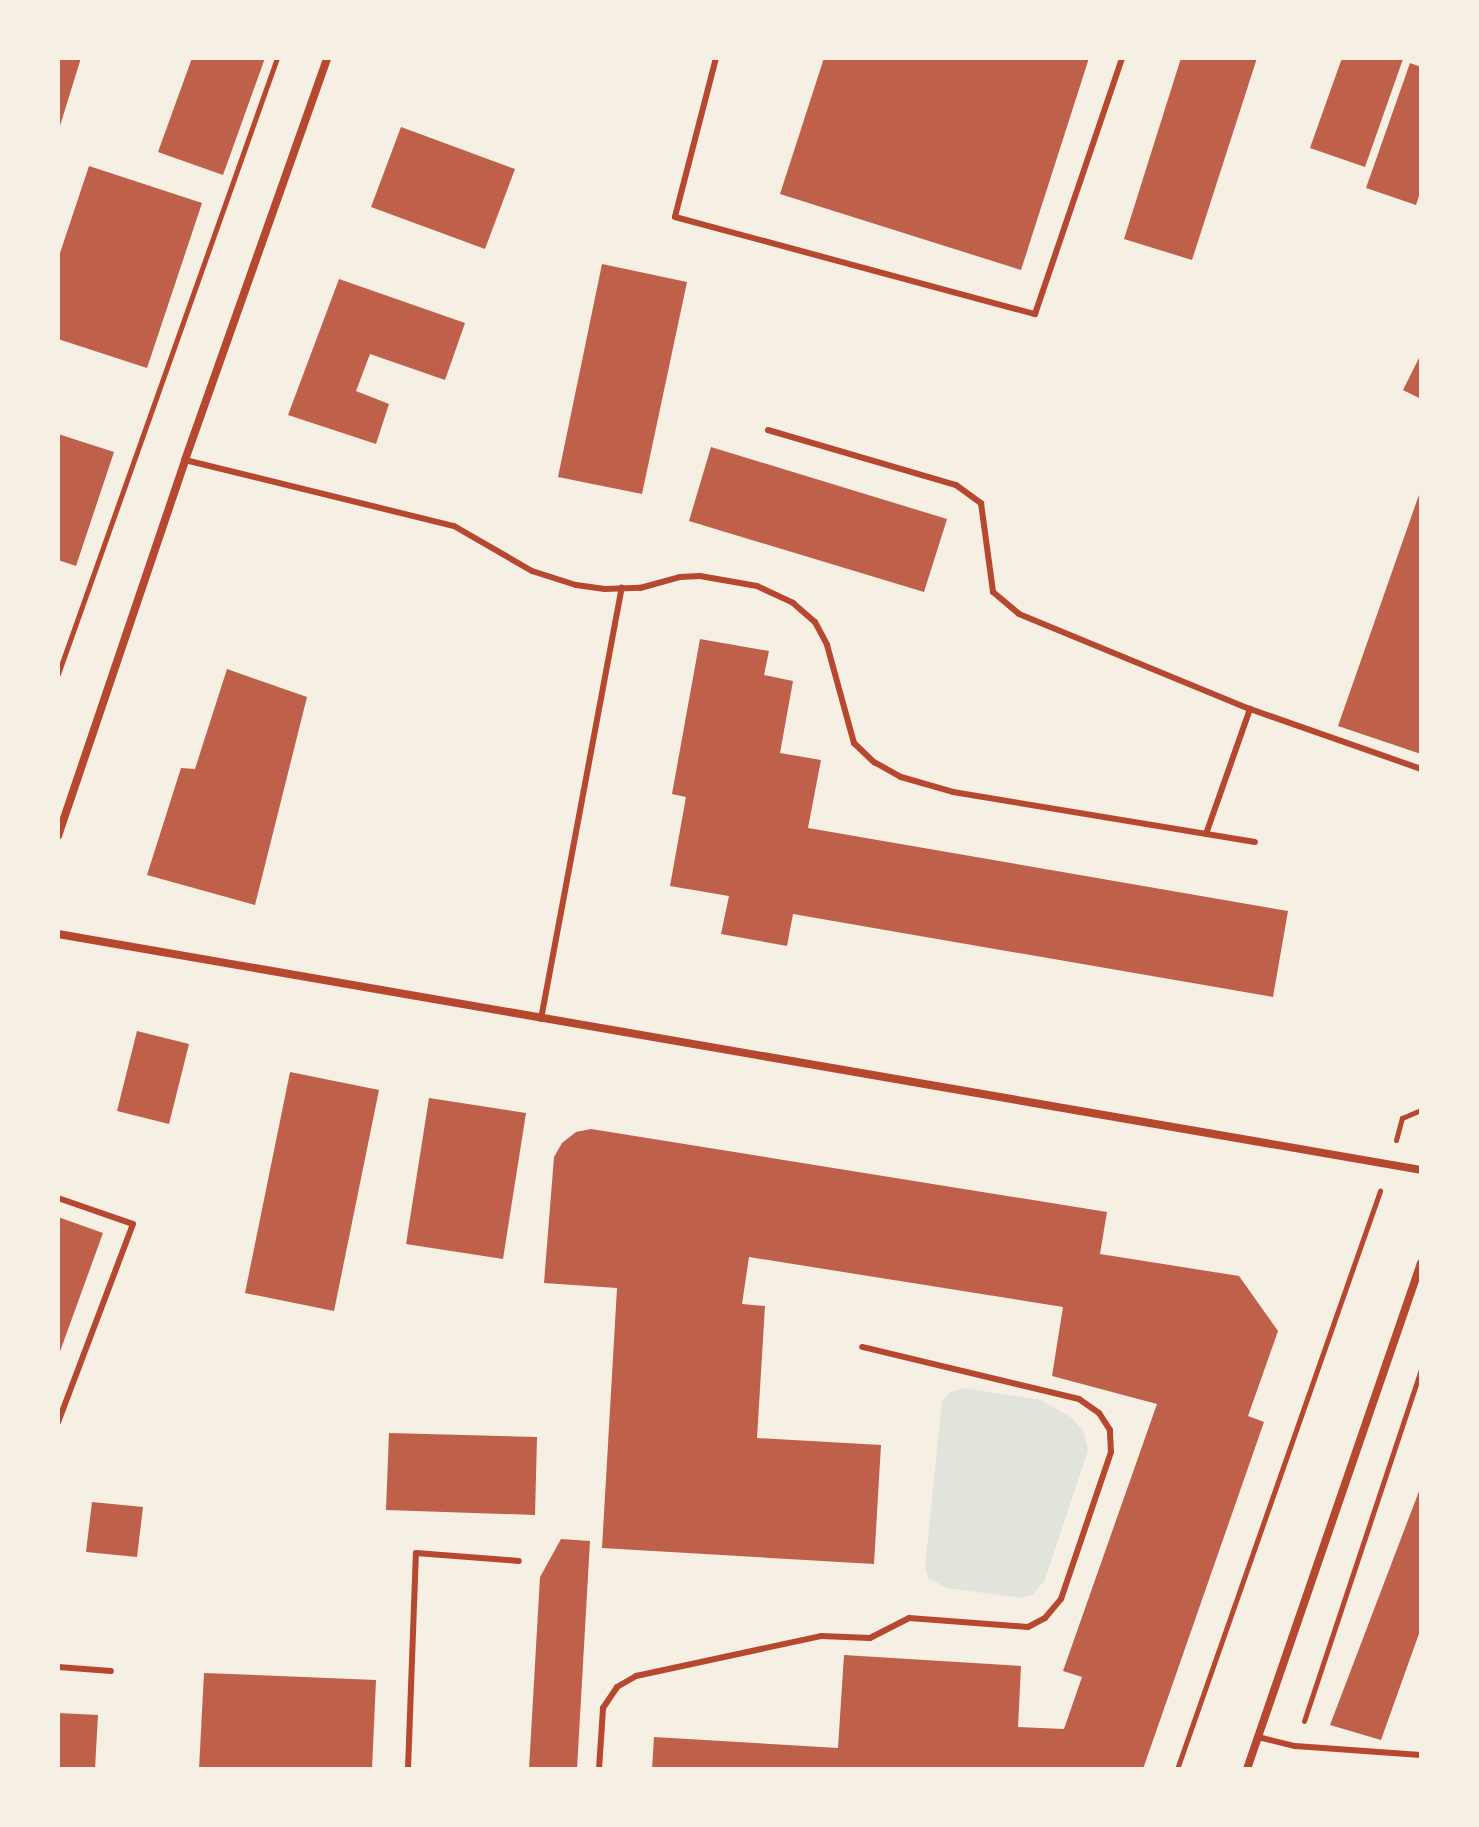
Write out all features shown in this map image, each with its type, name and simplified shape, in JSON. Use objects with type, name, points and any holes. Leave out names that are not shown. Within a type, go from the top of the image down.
[{"type":"street","points":[[58,836],[185,460],[327,58]]},
{"type":"street","points":[[58,934],[1421,1170]]},
{"type":"street","points":[[1247,1769],[1421,1263]]},
{"type":"lane","points":[[716,58],[675,217],[1035,314],[1122,58]]},
{"type":"lane","points":[[768,430],[956,485],[981,503],[993,592],[1019,614],[1250,709],[1421,769]]},
{"type":"lane","points":[[185,460],[454,526],[542,574],[576,585],[622,588],[700,576],[757,586],[793,603],[815,622],[827,645],[854,743],[874,762],[901,777],[953,792],[1255,842]]},
{"type":"lane","points":[[541,1019],[622,588]]},
{"type":"lane","points":[[1206,834],[1250,709]]},
{"type":"lane","points":[[58,1198],[133,1224],[58,1422]]},
{"type":"lane","points":[[599,1769],[603,1708],[617,1687],[636,1676],[821,1636],[870,1638],[909,1618],[1028,1627],[1045,1618],[1061,1599],[1111,1452],[1110,1430],[1099,1413],[1079,1399],[862,1347]]},
{"type":"lane","points":[[408,1769],[416,1553],[519,1561]]},
{"type":"lane","points":[[58,1667],[111,1671]]},
{"type":"lane","points":[[1258,1737],[1295,1746],[1421,1755]]},
{"type":"path","points":[[58,674],[277,58]]},
{"type":"path","points":[[1177,1769],[1389,1164],[1402,1118],[1421,1110]]},
{"type":"path","points":[[1295,1746],[1421,1369]]},
{"type":"shaded area","points":[[964,1388],[1041,1400],[1072,1418],[1084,1432],[1088,1451],[1045,1580],[1033,1594],[1022,1598],[947,1588],[928,1578],[925,1567],[942,1401],[950,1392]]},
{"type":"building","points":[[58,58],[81,58],[59,129],[58,129]]},
{"type":"building","points":[[192,58],[265,58],[223,175],[158,152]]},
{"type":"building","points":[[824,58],[1089,58],[1021,270],[780,194]]},
{"type":"building","points":[[1181,58],[1257,58],[1192,260],[1124,239]]},
{"type":"building","points":[[1342,58],[1403,59],[1365,167],[1310,148]]},
{"type":"building","points":[[1410,63],[1421,67],[1421,190],[1416,205],[1366,188]]},
{"type":"building","points":[[401,127],[515,169],[485,249],[371,207]]},
{"type":"building","points":[[89,166],[202,203],[147,368],[58,339],[58,259]]},
{"type":"building","points":[[602,264],[687,282],[642,494],[558,477]]},
{"type":"building","points":[[339,279],[465,323],[445,380],[370,354],[356,391],[389,404],[376,444],[288,415]]},
{"type":"building","points":[[1421,354],[1421,399],[1403,390]]},
{"type":"building","points":[[58,434],[114,452],[76,566],[58,560]]},
{"type":"building","points":[[711,447],[947,519],[924,592],[689,521]]},
{"type":"building","points":[[1421,489],[1421,754],[1338,726]]},
{"type":"building","points":[[700,639],[769,651],[764,675],[793,681],[780,753],[821,760],[808,828],[1288,911],[1273,997],[793,914],[787,946],[721,934],[729,896],[670,886],[686,797],[672,794]]},
{"type":"building","points":[[227,669],[307,697],[255,905],[147,875],[181,768],[195,769]]},
{"type":"building","points":[[137,1031],[189,1044],[169,1124],[117,1111]]},
{"type":"building","points":[[290,1072],[379,1090],[334,1311],[245,1293]]},
{"type":"building","points":[[429,1098],[526,1113],[503,1259],[406,1244]]},
{"type":"building","points":[[591,1129],[1107,1212],[1100,1254],[1239,1276],[1278,1331],[1248,1416],[1264,1422],[1143,1769],[652,1769],[654,1737],[838,1748],[844,1655],[1021,1666],[1018,1727],[1064,1729],[1082,1677],[1063,1671],[1157,1404],[1052,1376],[1063,1307],[749,1257],[742,1304],[765,1306],[757,1438],[881,1445],[874,1564],[602,1548],[617,1288],[544,1283],[554,1157],[562,1143],[576,1132]]},
{"type":"building","points":[[58,1217],[103,1233],[58,1357]]},
{"type":"building","points":[[389,1433],[537,1437],[535,1515],[386,1510]]},
{"type":"building","points":[[1421,1486],[1421,1628],[1381,1740],[1330,1725]]},
{"type":"building","points":[[92,1502],[143,1507],[137,1557],[86,1552]]},
{"type":"building","points":[[561,1539],[590,1541],[577,1769],[529,1769],[540,1577]]},
{"type":"building","points":[[204,1673],[376,1680],[372,1769],[199,1769]]},
{"type":"building","points":[[58,1713],[98,1715],[95,1769],[58,1769]]}]
